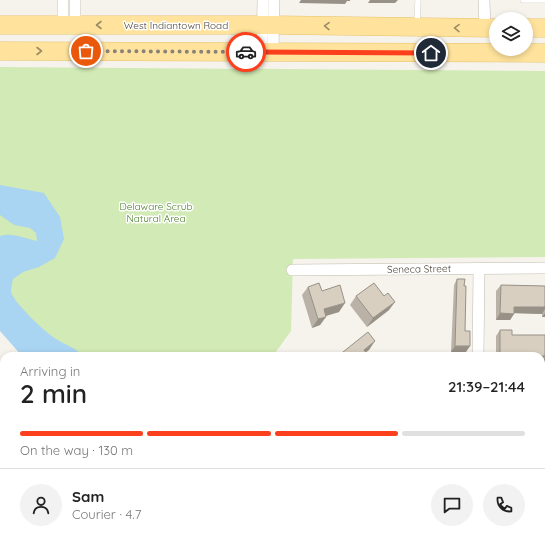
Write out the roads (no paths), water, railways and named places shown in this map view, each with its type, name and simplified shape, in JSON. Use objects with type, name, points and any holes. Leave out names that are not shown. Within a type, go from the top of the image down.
[{"type":"main road","name":"West Indiantown Road","points":[[0,25],[268,25],[489,28]]},
{"type":"main road","points":[[533,28],[545,28]]},
{"type":"main road","points":[[0,51],[545,53]]},
{"type":"street","points":[[63,0],[69,25]]},
{"type":"street","points":[[69,25],[75,0]]},
{"type":"street","points":[[263,0],[268,25],[268,52]]},
{"type":"street","points":[[268,25],[274,0]]},
{"type":"street","points":[[484,0],[489,23]]},
{"type":"street","name":"Seneca Street","points":[[292,270],[545,268]]},
{"type":"street","points":[[478,352],[480,269]]},
{"type":"lane","points":[[417,27],[418,0]]},
{"type":"lane","points":[[523,0],[545,0]]},
{"type":"water","points":[[0,185],[44,193],[60,217],[64,239],[55,258],[39,267],[23,272],[13,279],[11,292],[13,297],[24,310],[45,331],[78,352],[18,352],[0,331],[0,236],[14,235],[37,241],[36,233],[30,228],[14,225],[0,215]]},
{"type":"park label","name":"Delaware Scrub Natural Area","points":[[156,212]]}]
